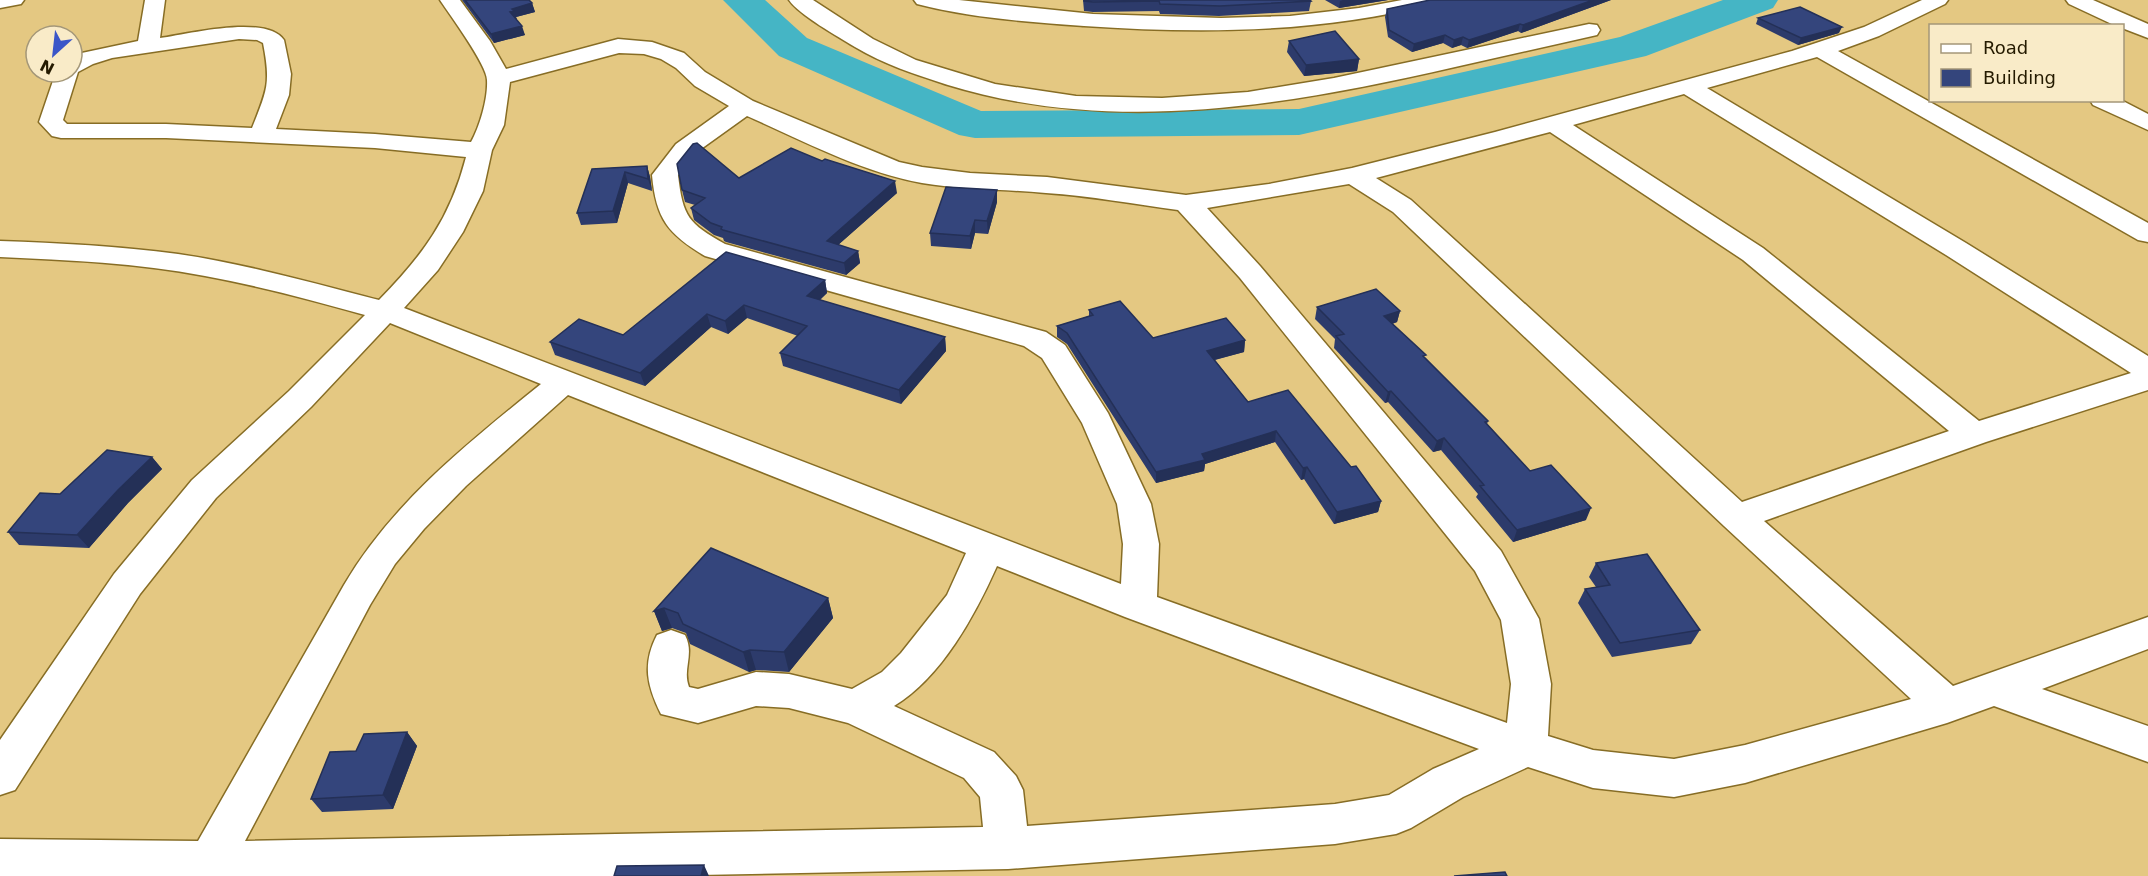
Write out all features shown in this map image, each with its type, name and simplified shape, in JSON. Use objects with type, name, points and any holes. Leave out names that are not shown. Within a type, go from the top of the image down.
[{"type":"street","points":[[0,2],[14,0]]},
{"type":"street","points":[[148,46],[155,0]]},
{"type":"street","points":[[0,776],[127,584],[204,489],[300,399],[385,311],[424,270],[449,232],[470,191],[480,150],[492,125],[499,78],[479,41],[450,0]]},
{"type":"street","points":[[799,0],[865,44],[908,65],[981,89],[1031,99],[1093,106],[1169,107],[1332,86],[1589,30]]},
{"type":"street","points":[[924,0],[1020,16],[1129,22],[1259,25],[1343,17],[1399,8],[1427,0]]},
{"type":"street","points":[[2076,0],[2148,32]]},
{"type":"street","points":[[499,78],[618,46],[637,45],[657,49],[682,62],[697,77],[745,106],[890,167],[970,181],[1047,185],[1186,203],[1274,191],[1352,176],[1820,49],[1930,11]]},
{"type":"street","points":[[84,60],[148,46],[239,33],[262,34],[273,40],[280,74],[277,95],[261,136]]},
{"type":"street","points":[[1820,49],[2148,234]]},
{"type":"street","points":[[62,84],[51,122],[61,131],[166,131],[375,141],[434,148],[480,150]]},
{"type":"street","points":[[1687,86],[1956,249],[2148,370]]},
{"type":"street","points":[[2105,102],[2148,123]]},
{"type":"street","points":[[745,106],[685,149],[665,175],[667,202],[675,220],[687,234],[715,250],[1035,339],[1054,352],[1097,421],[1134,504],[1141,544],[1138,606]]},
{"type":"street","points":[[1553,123],[1753,254],[1974,434]]},
{"type":"street","points":[[1352,176],[1402,206],[1736,517],[1947,706]]},
{"type":"street","points":[[1186,203],[1250,272],[1488,561],[1521,619],[1531,684],[1526,748]]},
{"type":"street","points":[[0,249],[115,255],[202,267],[292,286],[385,311],[1138,606],[1526,748],[1593,769],[1674,778],[1744,764],[1947,706],[2148,633]]},
{"type":"street","points":[[1736,517],[1974,434],[2148,380]]},
{"type":"street","points":[[210,863],[281,728],[356,594],[391,544],[442,487],[493,440],[566,381]]},
{"type":"street","points":[[856,707],[896,684],[915,665],[961,604],[988,546]]},
{"type":"street","points":[[671,646],[668,681],[675,702],[698,706],[756,689],[789,691],[856,707],[979,765],[1001,790],[1008,848]]},
{"type":"street","points":[[1994,689],[2148,744]]},
{"type":"street","points":[[0,860],[210,863],[1008,848],[1335,824],[1396,814],[1448,783],[1526,748]]},
{"type":"building","points":[[465,0],[529,0],[532,3],[512,9],[514,11],[510,12],[522,26],[491,34]]},
{"type":"building","points":[[1084,0],[1311,1],[1220,6],[1160,4],[1159,1],[1093,2]]},
{"type":"building","points":[[1430,0],[1593,0],[1523,25],[1469,40],[1463,37],[1454,40],[1445,35],[1414,44],[1389,30],[1387,9]]},
{"type":"building","points":[[1800,7],[1842,27],[1801,38],[1758,18]]},
{"type":"building","points":[[1335,31],[1359,59],[1306,65],[1289,41]]},
{"type":"building","points":[[697,143],[739,178],[791,148],[822,161],[825,159],[895,181],[827,241],[858,251],[844,263],[723,230],[722,227],[711,223],[691,208],[705,198],[682,190],[677,164],[693,144]]},
{"type":"building","points":[[647,166],[648,179],[625,172],[613,211],[577,213],[592,169]]},
{"type":"building","points":[[946,187],[997,190],[987,221],[975,220],[970,236],[930,233]]},
{"type":"building","points":[[726,252],[825,280],[807,296],[945,337],[899,390],[780,353],[807,326],[744,305],[725,321],[707,314],[640,373],[550,342],[579,319],[623,335]]},
{"type":"building","points":[[1376,289],[1400,311],[1384,316],[1426,355],[1423,356],[1488,421],[1485,422],[1530,471],[1551,465],[1591,508],[1517,530],[1480,486],[1484,485],[1444,438],[1437,441],[1391,391],[1388,392],[1336,336],[1344,334],[1317,307]]},
{"type":"building","points":[[1120,301],[1153,338],[1226,318],[1245,340],[1207,351],[1248,402],[1288,390],[1351,467],[1356,466],[1381,501],[1337,512],[1307,467],[1303,468],[1276,431],[1202,454],[1205,460],[1156,472],[1067,333],[1057,326],[1093,315],[1089,310]]},
{"type":"building","points":[[107,450],[152,457],[77,535],[8,532],[40,493],[60,494]]},
{"type":"building","points":[[711,548],[828,598],[784,652],[750,650],[743,652],[683,624],[678,613],[664,608],[654,611]]},
{"type":"building","points":[[1647,554],[1700,630],[1620,643],[1585,589],[1610,585],[1596,563]]},
{"type":"building","points":[[407,732],[383,795],[311,799],[330,752],[356,751],[364,734]]},
{"type":"building","points":[[704,865],[701,876],[614,876],[617,866]]},
{"type":"building","points":[[1505,872],[1507,876],[1454,876]]},
{"type":"waterway","points":[[742,0],[793,47],[975,125],[1299,122],[1632,47],[1759,0]]}]
